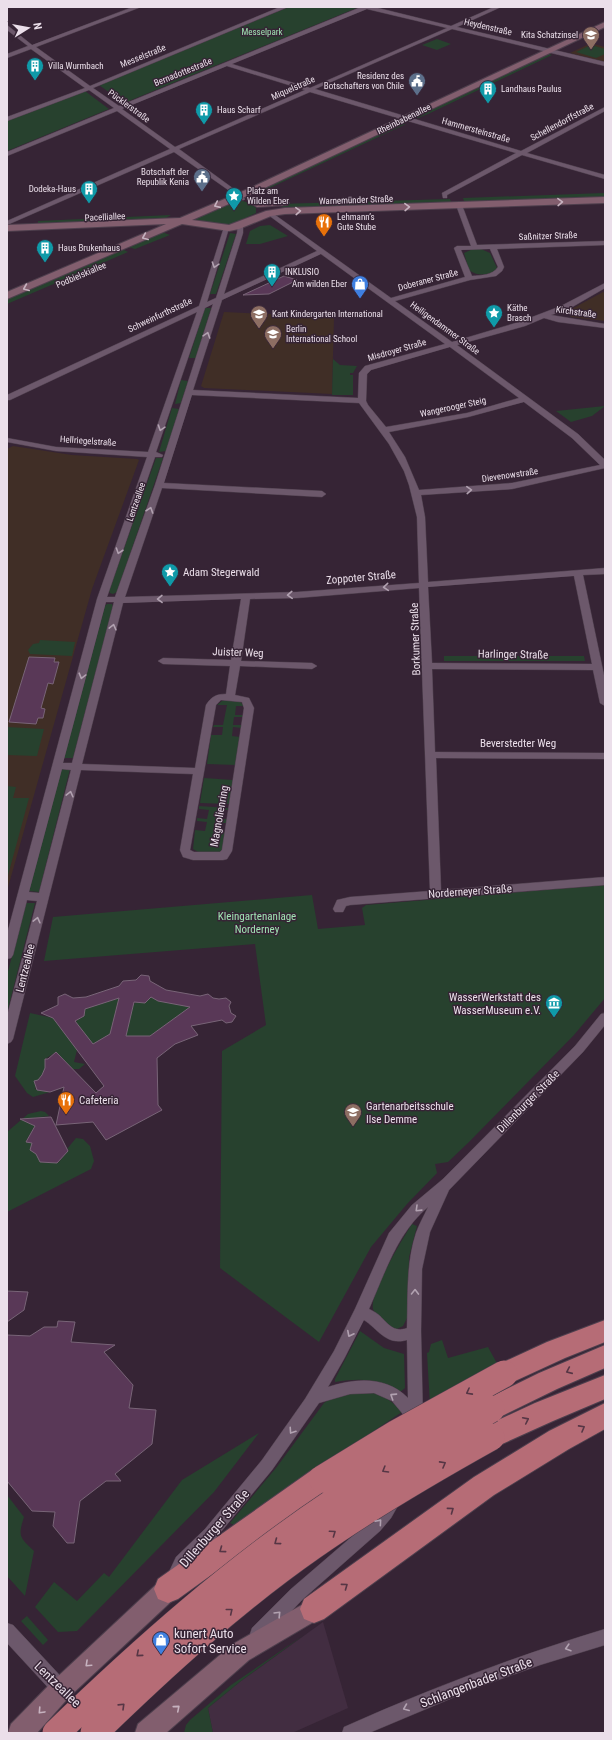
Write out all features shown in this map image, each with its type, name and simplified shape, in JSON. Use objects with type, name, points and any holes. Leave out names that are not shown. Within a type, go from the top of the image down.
[{"type":"highway","points":[[168,1589],[322,1479],[397,1432],[504,1374],[556,1350],[605,1331]]},
{"type":"highway","points":[[94,1733],[149,1680],[199,1636],[282,1570],[378,1502],[419,1477],[548,1381],[605,1356]]},
{"type":"highway","points":[[56,1733],[126,1666],[186,1613],[284,1537],[370,1479],[491,1423],[544,1412],[605,1387]]},
{"type":"highway","points":[[314,1609],[484,1486],[559,1440],[605,1415]]},
{"type":"street","points":[[7,56],[138,7]]},
{"type":"street","name":"Messelstraße","points":[[7,119],[89,88],[285,7]]},
{"type":"street","name":"Heydenstraße","points":[[367,7],[605,64]]},
{"type":"street","name":"Bernadottestraße","points":[[7,154],[367,7]]},
{"type":"street","name":"Miquelstraße","points":[[8,224],[498,7]]},
{"type":"street","name":"Rheinbabenallee","points":[[203,212],[244,200],[605,24]]},
{"type":"street","name":"Pücklerstraße","points":[[7,27],[32,47],[244,200]]},
{"type":"street","name":"Rheinbabenallee","points":[[409,120],[605,31]]},
{"type":"street","name":"Hammersteinstraße","points":[[227,64],[409,120],[605,177]]},
{"type":"street","name":"Schellendorffstraße","points":[[445,197],[444,194],[451,190],[605,109]]},
{"type":"street","name":"Warnemünder Straße","points":[[269,213],[605,192]]},
{"type":"street","name":"Warnemünder Straße","points":[[244,200],[445,197],[457,201],[605,200]]},
{"type":"street","points":[[244,200],[269,213]]},
{"type":"street","points":[[457,201],[475,248]]},
{"type":"street","points":[[181,221],[203,212]]},
{"type":"street","name":"Pacelliallee","points":[[8,224],[203,212]]},
{"type":"street","points":[[181,221],[226,228],[240,225],[269,213]]},
{"type":"street","name":"Heiligendammer Straße","points":[[269,213],[452,344],[575,436],[605,465]]},
{"type":"street","name":"Pacelliallee","points":[[8,224],[181,221]]},
{"type":"street","name":"Podbielskiallee","points":[[7,296],[181,221]]},
{"type":"street","name":"Podbielskiallee","points":[[7,307],[199,224]]},
{"type":"street","name":"Lentzeallee","points":[[7,1039],[120,600],[159,485],[192,378],[240,233],[240,225]]},
{"type":"street","name":"Lentzeallee","points":[[7,955],[102,599],[202,307],[226,228]]},
{"type":"street","name":"Saßnitzer Straße","points":[[470,278],[457,248],[605,243]]},
{"type":"street","points":[[123,246],[135,251]]},
{"type":"street","name":"Doberaner Straße","points":[[390,300],[470,278],[494,275],[500,270],[501,267],[492,247]]},
{"type":"street","name":"Schweinfurthstraße","points":[[7,398],[202,307],[218,298],[322,251]]},
{"type":"street","name":"Misdroyer Straße","points":[[362,401],[363,373],[372,366],[522,324],[564,308],[605,285]]},
{"type":"street","name":"Kirchstraße","points":[[545,316],[558,320],[605,326]]},
{"type":"street","points":[[178,378],[192,378]]},
{"type":"street","points":[[188,392],[362,401]]},
{"type":"street","name":"Wangerooger Steig","points":[[385,430],[468,415],[525,399]]},
{"type":"street","name":"Borkumer Straße","points":[[362,401],[364,406],[385,430],[404,463],[416,493],[423,534],[436,893]]},
{"type":"street","points":[[168,406],[184,407]]},
{"type":"street","name":"Hellriegelstraße","points":[[7,440],[56,449],[168,455]]},
{"type":"street","name":"Dievenowstraße","points":[[416,493],[512,486],[605,465]]},
{"type":"street","points":[[159,485],[322,494]]},
{"type":"street","name":"Zoppoter Straße","points":[[120,600],[297,595],[605,571]]},
{"type":"street","points":[[578,573],[605,703]]},
{"type":"street","points":[[230,697],[246,597]]},
{"type":"street","points":[[102,599],[120,600]]},
{"type":"street","name":"Juister Weg","points":[[163,661],[312,666]]},
{"type":"street","name":"Harlinger Straße","points":[[428,666],[597,667]]},
{"type":"street","name":"Magnolienring","points":[[230,697],[246,700],[250,708],[227,851],[223,856],[193,856],[187,854],[185,850],[198,771],[211,705],[214,700],[230,697]]},
{"type":"street","name":"Beverstedter Weg","points":[[431,754],[605,756]]},
{"type":"street","points":[[58,766],[198,771]]},
{"type":"street","name":"Norderneyer Straße","points":[[339,909],[341,903],[350,901],[436,893],[605,881]]},
{"type":"street","points":[[23,896],[43,897]]},
{"type":"street","name":"Dillenburger Straße","points":[[20,1733],[61,1689],[168,1589],[182,1562],[210,1534],[268,1465],[314,1398],[339,1355],[361,1311],[394,1237],[417,1209],[448,1183],[579,1049],[605,1018]]},
{"type":"street","name":"Dillenburger Straße","points":[[147,1733],[241,1652],[297,1594],[358,1542],[386,1512],[403,1482],[412,1459],[416,1426],[414,1331],[415,1269],[423,1232],[433,1208],[448,1183]]},
{"type":"street","points":[[361,1311],[374,1319],[384,1330],[397,1336],[406,1335],[414,1331]]},
{"type":"street","points":[[314,1398],[337,1390],[360,1386],[380,1388],[395,1396],[406,1406],[416,1426]]},
{"type":"street","name":"Dillenburger Straße","points":[[241,1652],[314,1609]]},
{"type":"street","name":"Lentzeallee","points":[[7,1631],[61,1689],[113,1733]]},
{"type":"street","name":"Schlangenbader Straße","points":[[350,1733],[400,1710],[465,1684],[556,1652],[605,1637]]},
{"type":"shaded area","name":"Kita Schatzinsel","points":[[591,43],[605,47],[605,62],[570,53]]},
{"type":"shaded area","points":[[603,292],[605,293],[605,321],[571,317],[568,311]]},
{"type":"shaded area","name":"Berlin International School","points":[[224,312],[334,317],[332,394],[204,388],[201,386]]},
{"type":"shaded area","points":[[13,446],[72,455],[139,460],[92,589],[7,891],[7,449]]},
{"type":"shaded area","points":[[323,1622],[348,1708],[292,1733],[213,1733],[208,1708],[241,1681]]},
{"type":"green space","name":"Messelpark","points":[[289,7],[359,7],[124,103],[99,85]]},
{"type":"green space","points":[[437,39],[451,44],[437,50],[422,45]]},
{"type":"green space","points":[[591,45],[605,49],[605,54],[596,58],[576,52]]},
{"type":"green space","points":[[546,53],[552,55],[428,114],[418,118],[412,117]]},
{"type":"green space","points":[[85,91],[109,109],[7,151],[7,120]]},
{"type":"green space","points":[[400,123],[406,124],[257,194],[253,192]]},
{"type":"green space","points":[[604,193],[605,199],[465,204],[463,198]]},
{"type":"green space","points":[[450,199],[452,204],[286,209],[278,204]]},
{"type":"green space","points":[[235,200],[244,201],[252,205],[256,208],[256,213],[229,226],[196,220],[196,218]]},
{"type":"green space","points":[[171,215],[164,219],[38,225],[38,221]]},
{"type":"green space","points":[[270,225],[288,236],[260,244],[246,244],[250,231],[260,226]]},
{"type":"green space","points":[[162,232],[170,235],[135,249],[128,247]]},
{"type":"green space","points":[[230,233],[236,234],[216,294],[210,294]]},
{"type":"green space","points":[[122,249],[128,252],[7,304],[7,298]]},
{"type":"green space","points":[[473,249],[481,249],[490,253],[498,270],[491,273],[476,274],[469,270],[464,253]]},
{"type":"green space","points":[[205,308],[211,308],[196,358],[189,358]]},
{"type":"green space","points":[[333,359],[340,365],[357,366],[353,373],[350,373],[350,375],[353,375],[353,395],[332,395]]},
{"type":"green space","points":[[181,380],[188,381],[181,403],[175,404]]},
{"type":"green space","points":[[605,406],[592,416],[571,422],[556,411]]},
{"type":"green space","points":[[172,408],[179,409],[166,451],[159,452]]},
{"type":"green space","points":[[156,458],[163,458],[117,592],[113,594],[109,591]]},
{"type":"green space","points":[[107,604],[112,604],[113,607],[73,758],[64,758],[105,606]]},
{"type":"green space","points":[[40,640],[75,642],[72,656],[30,654],[28,650],[33,644],[39,643]]},
{"type":"green space","points":[[444,656],[584,656],[585,661],[444,661]]},
{"type":"green space","points":[[222,701],[239,701],[245,706],[236,706],[235,715],[244,715],[243,717],[234,717],[233,725],[242,725],[242,728],[233,727],[232,736],[240,737],[236,765],[207,764],[211,735],[222,735],[223,727],[213,727],[214,725],[223,725],[227,705],[217,705]]},
{"type":"green space","points":[[7,727],[44,729],[37,756],[7,755]]},
{"type":"green space","points":[[62,768],[70,769],[39,892],[29,891]]},
{"type":"green space","points":[[204,778],[233,780],[229,804],[200,803]]},
{"type":"green space","points":[[7,786],[16,787],[13,798],[29,798],[7,879]]},
{"type":"green space","points":[[199,806],[229,808],[229,810],[219,810],[218,819],[227,819],[227,823],[218,823],[217,831],[226,832],[223,849],[219,853],[200,853],[193,849],[195,830],[205,831],[207,822],[197,821],[197,818],[207,819],[209,810],[199,809]]},
{"type":"green space","name":"Gartenarbeitsschule Ilse Demme","points":[[605,885],[605,998],[574,1035],[469,1142],[448,1162],[435,1164],[437,1173],[407,1204],[371,1247],[319,1342],[220,1268],[222,1051],[266,1025],[255,944],[44,961],[53,917],[312,895],[318,929],[365,925],[362,908],[366,905]]},
{"type":"green space","points":[[26,903],[35,903],[7,1013],[7,975]]},
{"type":"green space","points":[[151,997],[158,1001],[190,1007],[150,1036],[132,1036],[128,1046],[125,1041],[133,1005],[136,1002],[145,1003]]},
{"type":"green space","points":[[119,998],[110,1034],[99,1040],[95,1048],[76,1023],[77,1020],[84,1016],[85,1009]]},
{"type":"green space","points":[[30,1013],[53,1018],[77,1050],[74,1062],[85,1064],[79,1069],[73,1069],[56,1052],[45,1059],[45,1071],[38,1080],[35,1089],[50,1092],[33,1097],[27,1093],[15,1076]]},
{"type":"green space","points":[[41,1111],[45,1112],[49,1116],[33,1118],[29,1122],[35,1125],[26,1141],[36,1144],[35,1152],[42,1162],[58,1163],[69,1150],[67,1149],[76,1138],[83,1139],[90,1146],[94,1161],[91,1169],[7,1212],[7,1132],[28,1114]]},
{"type":"green space","points":[[412,1224],[417,1226],[409,1257],[408,1316],[403,1326],[395,1330],[379,1319],[373,1309],[373,1302],[381,1279]]},
{"type":"green space","points":[[360,1331],[384,1348],[404,1354],[405,1388],[399,1393],[383,1384],[368,1380],[335,1382],[335,1379]]},
{"type":"green space","points":[[442,1340],[448,1358],[488,1347],[499,1367],[430,1405],[427,1353],[429,1352],[431,1344]]},
{"type":"green space","points":[[372,1392],[388,1399],[402,1412],[234,1525],[230,1523],[276,1468],[324,1403],[335,1395]]},
{"type":"green space","points":[[259,1433],[214,1492],[77,1631],[58,1632],[35,1607],[54,1582],[77,1601],[104,1573],[109,1577],[182,1480]]},
{"type":"green space","points":[[7,1495],[24,1517],[21,1528],[21,1536],[34,1551],[25,1596],[7,1576]]},
{"type":"green space","points":[[27,1616],[48,1640],[43,1645],[21,1621]]},
{"type":"green space","points":[[304,1635],[241,1681],[208,1708],[213,1733],[184,1733],[186,1725],[190,1720],[231,1685]]},
{"type":"building","name":"INKLUSIO","points":[[284,276],[297,280],[269,294],[243,295]]},
{"type":"building","points":[[29,657],[55,658],[54,662],[59,662],[53,684],[48,683],[41,708],[45,709],[43,718],[38,718],[36,724],[9,722]]},
{"type":"building","points":[[141,975],[149,976],[150,981],[166,990],[200,996],[208,994],[213,998],[219,999],[226,998],[231,1002],[229,1006],[231,1013],[236,1016],[232,1022],[226,1023],[222,1020],[191,1026],[198,1035],[175,1044],[157,1058],[158,1105],[162,1110],[106,1140],[93,1122],[56,1125],[64,1087],[50,1092],[37,1090],[34,1081],[38,1080],[42,1075],[45,1068],[45,1059],[48,1059],[56,1052],[96,1093],[104,1086],[53,1018],[41,1013],[58,1005],[58,997],[65,994],[73,998],[86,997],[119,986],[123,981],[136,980]],"holes":[[[151,997],[158,1001],[190,1007],[150,1036],[126,1036],[134,1002],[145,1003]],[[119,998],[110,1034],[93,1044],[75,1021],[84,1016],[85,1009]]]},
{"type":"building","points":[[51,1117],[68,1151],[57,1163],[40,1162],[36,1154],[30,1150],[32,1143],[26,1142],[35,1126],[20,1119]]},
{"type":"building","points":[[7,1291],[28,1292],[24,1310],[7,1322]]},
{"type":"building","points":[[58,1321],[75,1322],[71,1342],[115,1345],[104,1352],[133,1385],[129,1408],[156,1410],[152,1444],[115,1474],[121,1481],[106,1481],[80,1501],[74,1543],[67,1543],[53,1526],[55,1512],[32,1511],[7,1481],[7,1335],[30,1336],[44,1327],[57,1327]]},
{"type":"place","name":"Kita Schatzinsel","points":[[591,50]]},
{"type":"place","name":"Villa Wurmbach","points":[[35,81]]},
{"type":"place","name":"Residenz des Botschafters von Chile","points":[[417,96]]},
{"type":"place","name":"Landhaus Paulus","points":[[488,104]]},
{"type":"place","name":"Haus Scharf","points":[[204,125]]},
{"type":"place","name":"Botschaft der Republik Kenia","points":[[202,192]]},
{"type":"place","name":"Dodeka-Haus","points":[[89,204]]},
{"type":"place","name":"Platz am Wilden Eber","points":[[234,211]]},
{"type":"place","name":"Lehmann’s Gute Stube","points":[[324,237]]},
{"type":"place","name":"Haus Brukenhaus","points":[[45,263]]},
{"type":"place","name":"INKLUSIO","points":[[272,287]]},
{"type":"place","name":"Am wilden Eber","points":[[360,299]]},
{"type":"place","name":"Käthe Brasch","points":[[494,328]]},
{"type":"place","name":"Kant Kindergarten International","points":[[259,329]]},
{"type":"place","name":"Berlin International School","points":[[273,349]]},
{"type":"place","name":"Adam Stegerwald","points":[[170,587]]},
{"type":"place","name":"WasserWerkstatt des WasserMuseum e.V.","points":[[554,1018]]},
{"type":"place","name":"Cafeteria","points":[[66,1115]]},
{"type":"place","name":"Gartenarbeitsschule Ilse Demme","points":[[353,1127]]},
{"type":"place","name":"kunert Auto Sofort Service","points":[[161,1655]]},
{"type":"park label","name":"Kleingartenanlage Norderney","points":[[257,922]]}]
